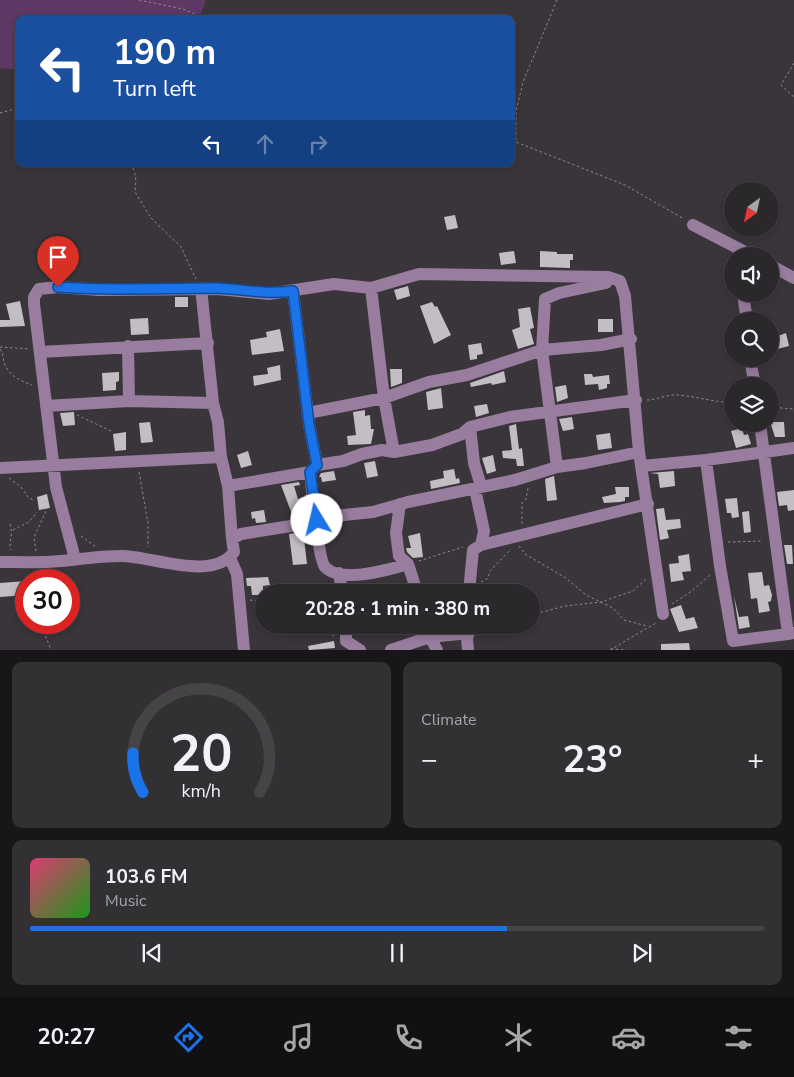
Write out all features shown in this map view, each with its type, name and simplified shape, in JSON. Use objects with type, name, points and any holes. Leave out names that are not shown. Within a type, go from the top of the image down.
[{"type":"street","points":[[693,225],[735,247]]},
{"type":"street","points":[[779,270],[794,278]]},
{"type":"street","points":[[76,559],[60,508],[54,465],[34,297],[39,289],[50,287],[99,290],[200,288],[242,290],[269,294],[334,284],[371,288],[419,274],[615,278],[620,281],[624,290],[636,400],[634,408],[639,452],[663,617]]},
{"type":"street","points":[[558,467],[542,350],[544,306],[549,296],[595,284],[620,281]]},
{"type":"street","points":[[2,557],[18,562],[109,556],[145,558],[176,566],[219,563],[230,558],[234,552],[228,486],[221,457],[218,422],[213,403],[208,343],[200,288]]},
{"type":"street","points":[[371,288],[384,398],[394,452]]},
{"type":"street","points":[[293,291],[308,413],[321,562],[326,569],[339,574],[354,575],[408,564]]},
{"type":"street","points":[[308,413],[384,398],[430,382],[467,374],[542,350],[601,345],[630,339]]},
{"type":"street","points":[[40,352],[208,343]]},
{"type":"street","points":[[128,346],[129,401]]},
{"type":"street","points":[[228,486],[343,461],[382,450],[394,452],[446,440],[462,434],[470,427],[549,411],[636,400]]},
{"type":"street","points":[[46,406],[129,401],[213,403]]},
{"type":"street","points":[[470,427],[484,531],[481,545]]},
{"type":"street","points":[[706,460],[720,566],[734,641],[791,633],[774,541],[761,432]]},
{"type":"street","points":[[642,466],[706,460],[794,448]]},
{"type":"street","points":[[232,539],[241,534],[373,512],[558,467],[639,452]]},
{"type":"street","points":[[1,468],[221,457]]},
{"type":"street","points":[[400,504],[396,533],[399,556],[408,564],[414,584]]},
{"type":"street","points":[[470,584],[473,550],[481,545],[648,504]]},
{"type":"street","points":[[230,558],[237,574],[244,650]]},
{"type":"street","points":[[339,574],[341,584]]},
{"type":"street","points":[[346,634],[346,641],[360,650]]},
{"type":"street","points":[[391,650],[415,642],[424,634]]},
{"type":"street","points":[[429,634],[437,650]]},
{"type":"street","points":[[468,650],[469,634]]},
{"type":"path","points":[[139,0],[183,9],[197,15]]},
{"type":"path","points":[[556,0],[523,82],[516,111],[516,142],[625,185],[670,209],[693,225]]},
{"type":"path","points":[[794,63],[781,85],[794,97]]},
{"type":"path","points":[[0,114],[15,109]]},
{"type":"path","points":[[133,167],[136,181],[135,192],[151,218],[181,248],[200,288]]},
{"type":"path","points":[[40,352],[25,347],[0,348],[4,355],[5,365],[18,380],[44,391]]},
{"type":"path","points":[[636,400],[655,400],[675,394],[724,402]]},
{"type":"path","points":[[779,409],[794,409]]},
{"type":"path","points":[[77,417],[86,418],[111,431]]},
{"type":"path","points":[[138,460],[148,523],[148,548],[145,558]]},
{"type":"path","points":[[1,468],[10,481],[16,482],[33,500]]},
{"type":"path","points":[[479,584],[488,579],[492,570],[511,551],[515,536],[523,521],[522,502],[526,499],[530,475]]},
{"type":"path","points":[[33,561],[37,547],[34,537],[44,519],[46,511]]},
{"type":"path","points":[[13,530],[29,522],[37,512]]},
{"type":"path","points":[[2,557],[10,547],[13,530],[10,524]]},
{"type":"path","points":[[80,536],[109,556]]},
{"type":"path","points":[[515,536],[519,547],[525,554],[566,578],[586,595],[613,608],[624,620],[647,626]]},
{"type":"path","points":[[717,542],[774,541]]},
{"type":"path","points":[[408,564],[466,547],[481,545]]},
{"type":"path","points":[[10,547],[18,562]]},
{"type":"path","points":[[610,649],[663,617],[720,566]]},
{"type":"path","points":[[540,613],[565,606],[601,602],[633,591],[646,579],[659,581]]},
{"type":"path","points":[[240,600],[255,601]]},
{"type":"path","points":[[45,634],[52,650]]},
{"type":"path","points":[[330,634],[346,641]]},
{"type":"path","points":[[402,634],[415,642]]},
{"type":"path","points":[[610,649],[626,650]]},
{"type":"shaded area","points":[[0,0],[206,0],[200,15],[15,15],[15,70],[0,68]]},
{"type":"building","points":[[455,215],[458,228],[447,230],[444,217]]},
{"type":"building","points":[[514,251],[516,263],[501,265],[499,253]]},
{"type":"building","points":[[540,251],[573,254],[573,260],[570,260],[570,268],[540,267]]},
{"type":"building","points":[[408,286],[410,296],[397,300],[394,290]]},
{"type":"building","points":[[175,297],[188,297],[188,307],[175,307]]},
{"type":"building","points":[[20,301],[25,326],[0,327],[0,320],[10,320],[6,304]]},
{"type":"building","points":[[432,302],[435,307],[437,306],[451,335],[434,344],[420,306]]},
{"type":"building","points":[[530,307],[534,328],[530,329],[534,344],[518,349],[512,330],[520,327],[518,309]]},
{"type":"building","points":[[148,318],[149,334],[131,335],[130,319]]},
{"type":"building","points":[[598,319],[613,319],[613,332],[598,332]]},
{"type":"building","points":[[280,329],[284,351],[252,355],[250,340],[267,337],[266,332]]},
{"type":"building","points":[[786,333],[789,346],[779,348],[779,336]]},
{"type":"building","points":[[481,343],[483,354],[477,355],[477,359],[470,360],[468,345]]},
{"type":"building","points":[[280,365],[281,380],[254,386],[253,376],[268,374],[267,368]]},
{"type":"building","points":[[390,369],[402,369],[402,383],[391,387]]},
{"type":"building","points":[[504,371],[506,382],[471,387],[470,383]]},
{"type":"building","points":[[119,372],[116,390],[103,391],[102,373]]},
{"type":"building","points":[[584,374],[592,374],[593,377],[609,375],[610,384],[607,384],[607,388],[599,390],[598,384],[585,385]]},
{"type":"building","points":[[566,385],[568,398],[557,402],[555,387]]},
{"type":"building","points":[[441,388],[443,408],[428,410],[426,392]]},
{"type":"building","points":[[487,404],[489,413],[476,417],[474,406]]},
{"type":"building","points":[[365,410],[365,416],[370,415],[371,429],[374,429],[371,444],[348,445],[347,436],[356,435],[353,412]]},
{"type":"building","points":[[74,412],[75,425],[63,426],[60,413]]},
{"type":"building","points":[[572,417],[574,429],[563,431],[559,419]]},
{"type":"building","points":[[150,422],[153,442],[141,443],[139,423]]},
{"type":"building","points":[[779,422],[784,422],[785,437],[775,437],[773,432],[779,432]]},
{"type":"building","points":[[516,424],[519,449],[522,448],[524,466],[517,466],[516,459],[503,458],[502,451],[512,450],[509,426]]},
{"type":"building","points":[[126,432],[126,450],[115,451],[113,434]]},
{"type":"building","points":[[731,432],[748,434],[751,444],[736,448]]},
{"type":"building","points":[[610,433],[612,448],[598,450],[596,435]]},
{"type":"building","points":[[248,451],[252,465],[241,468],[237,455]]},
{"type":"building","points":[[493,455],[496,471],[487,474],[482,458]]},
{"type":"building","points":[[375,461],[378,476],[367,478],[364,463]]},
{"type":"building","points":[[454,469],[456,479],[459,478],[460,483],[431,489],[430,481],[444,478],[443,471]]},
{"type":"building","points":[[334,471],[336,480],[322,482],[321,477],[319,477],[321,473]]},
{"type":"building","points":[[674,471],[675,486],[660,488],[658,474],[650,473]]},
{"type":"building","points":[[554,476],[557,500],[547,501],[545,479]]},
{"type":"building","points":[[299,482],[300,485],[294,486],[298,499],[302,497],[306,512],[293,517],[281,485]]},
{"type":"building","points":[[615,487],[629,487],[629,497],[625,497],[625,501],[604,503],[602,497],[616,494]]},
{"type":"building","points":[[794,490],[794,510],[788,511],[787,505],[779,506],[777,492]]},
{"type":"building","points":[[47,494],[50,508],[39,510],[37,497]]},
{"type":"building","points":[[737,498],[739,517],[732,518],[731,513],[727,513],[725,499]]},
{"type":"building","points":[[664,508],[666,520],[680,519],[681,528],[667,530],[669,538],[660,540],[656,509]]},
{"type":"building","points":[[264,510],[266,522],[256,523],[255,518],[252,519],[251,512]]},
{"type":"building","points":[[749,511],[751,532],[744,533],[742,512]]},
{"type":"building","points":[[309,531],[310,538],[304,538],[307,564],[293,565],[289,534]]},
{"type":"building","points":[[420,533],[423,557],[413,558],[406,548],[411,548],[408,536]]},
{"type":"building","points":[[784,545],[792,545],[793,564],[787,564]]},
{"type":"building","points":[[689,554],[691,571],[682,572],[684,580],[671,582],[669,564],[679,563],[678,556]]},
{"type":"building","points":[[762,572],[764,586],[769,585],[772,595],[771,601],[768,602],[770,611],[759,613],[757,598],[751,599],[748,573]]},
{"type":"building","points":[[268,577],[270,584],[255,584],[255,595],[252,595],[251,586],[247,586],[246,578]]},
{"type":"building","points":[[15,582],[15,596],[0,597],[0,583]]},
{"type":"building","points":[[734,596],[739,617],[748,616],[750,627],[739,629]]},
{"type":"building","points":[[681,605],[686,619],[694,617],[698,628],[679,632],[670,609]]},
{"type":"building","points":[[334,641],[335,648],[309,650],[308,646]]},
{"type":"building","points":[[689,643],[690,650],[661,650],[661,644]]},
{"type":"route","points":[[58,287],[99,290],[218,288],[269,294],[293,291],[309,424],[317,465],[310,472],[317,520]]}]
